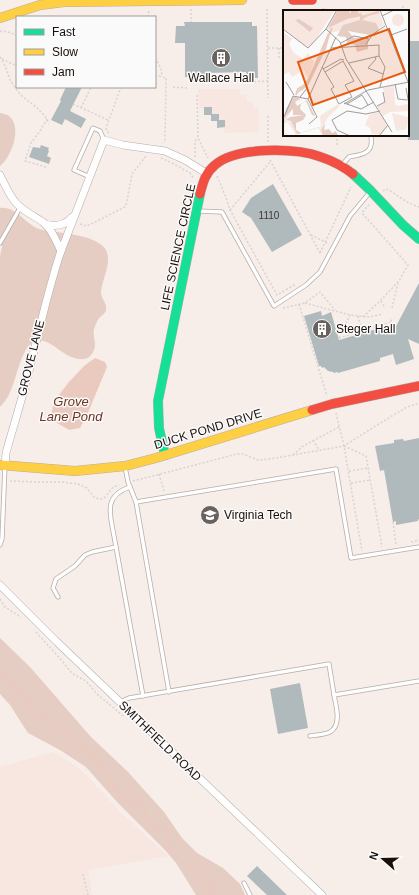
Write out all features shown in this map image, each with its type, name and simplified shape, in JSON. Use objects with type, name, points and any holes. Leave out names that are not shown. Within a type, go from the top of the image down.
[{"type":"street","points":[[0,18],[40,5],[64,1],[242,0]]},
{"type":"street","points":[[293,0],[312,0]]},
{"type":"street","points":[[104,140],[133,147],[165,151],[210,170],[220,161],[235,155],[255,151],[299,152],[320,156],[349,171],[419,239]]},
{"type":"street","name":"GROVE LANE","points":[[2,465],[30,367],[44,308],[61,251],[104,140]]},
{"type":"street","name":"LIFE SCIENCE CIRCLE","points":[[164,455],[157,414],[158,401],[200,194],[210,170]]},
{"type":"street","points":[[0,175],[14,200],[20,207],[45,224],[55,238],[61,251]]},
{"type":"street","points":[[45,224],[55,226],[64,224],[71,219],[76,212]]},
{"type":"street","name":"DUCK POND DRIVE","points":[[2,465],[75,471],[125,466],[332,404],[419,386]]},
{"type":"street","name":"SMITHFIELD ROAD","points":[[0,585],[57,642],[322,895]]},
{"type":"lane","points":[[90,178],[74,170],[93,128],[100,131],[104,140]]},
{"type":"lane","points":[[341,167],[349,157],[363,154],[368,151],[371,146],[371,136]]},
{"type":"lane","points":[[197,211],[222,212],[274,306],[306,285],[320,272],[350,216],[374,194]]},
{"type":"lane","points":[[0,243],[20,207]]},
{"type":"lane","points":[[0,545],[2,539],[2,465]]},
{"type":"lane","points":[[125,466],[130,488],[136,502],[169,692]]},
{"type":"lane","points":[[136,502],[336,469],[351,558],[419,547]]},
{"type":"lane","points":[[130,488],[119,492],[114,496],[110,510],[143,696]]},
{"type":"lane","points":[[58,597],[53,588],[56,579],[75,566],[85,555],[92,552],[116,548]]},
{"type":"lane","points":[[120,702],[130,698],[329,664],[337,721],[334,728],[330,732],[310,736]]},
{"type":"lane","points":[[334,695],[419,681]]},
{"type":"lane","points":[[244,883],[250,895]]},
{"type":"path","points":[[148,16],[150,6]]},
{"type":"path","points":[[267,8],[268,98]]},
{"type":"path","points":[[191,9],[191,22]]},
{"type":"path","points":[[0,31],[16,34]]},
{"type":"path","points":[[268,48],[283,48]]},
{"type":"path","points":[[279,48],[279,58]]},
{"type":"path","points":[[1,58],[16,66]]},
{"type":"path","points":[[1,58],[9,77],[17,90],[40,111],[47,119],[49,124]]},
{"type":"path","points":[[156,60],[161,68],[162,77]]},
{"type":"path","points":[[156,75],[166,78],[165,141],[164,144],[160,145]]},
{"type":"path","points":[[246,82],[268,81]]},
{"type":"path","points":[[173,87],[187,88]]},
{"type":"path","points":[[81,108],[91,88]]},
{"type":"path","points":[[110,134],[106,130],[108,120],[121,88]]},
{"type":"path","points":[[197,95],[198,138],[210,170],[225,195],[230,210],[277,295],[298,283]]},
{"type":"path","points":[[73,104],[108,120]]},
{"type":"path","points":[[46,167],[26,161],[31,143],[47,119]]},
{"type":"path","points":[[337,136],[337,146]]},
{"type":"path","points":[[268,151],[270,162],[320,253],[351,187]]},
{"type":"path","points":[[72,222],[87,226],[126,206],[132,174],[147,155]]},
{"type":"path","points":[[158,157],[190,173],[195,182]]},
{"type":"path","points":[[230,210],[270,162]]},
{"type":"path","points":[[363,317],[399,281],[408,265],[362,213],[374,194],[386,189],[407,202],[419,207]]},
{"type":"path","points":[[310,235],[325,242]]},
{"type":"path","points":[[392,308],[399,281]]},
{"type":"path","points":[[305,303],[320,292],[335,310]]},
{"type":"path","points":[[381,300],[385,308]]},
{"type":"path","points":[[283,308],[305,303],[363,317],[383,314]]},
{"type":"path","points":[[299,304],[327,397]]},
{"type":"path","points":[[350,315],[339,338],[392,322],[390,318]]},
{"type":"path","points":[[358,316],[362,331]]},
{"type":"path","points":[[133,481],[237,454],[243,454],[261,460],[344,446],[382,422],[419,403]]},
{"type":"path","points":[[335,408],[349,471],[362,551]]},
{"type":"path","points":[[293,455],[313,440],[340,427]]},
{"type":"path","points":[[313,440],[320,451]]},
{"type":"path","points":[[344,446],[366,456],[382,548]]},
{"type":"path","points":[[349,471],[368,468]]},
{"type":"path","points":[[160,474],[162,487]]},
{"type":"path","points":[[351,483],[370,480]]},
{"type":"path","points":[[10,481],[62,482],[78,484],[87,488],[99,499],[105,497],[113,487],[119,485]]},
{"type":"path","points":[[393,522],[396,545]]},
{"type":"path","points":[[411,542],[419,540]]},
{"type":"path","points":[[0,599],[5,607],[23,619]]},
{"type":"path","points":[[35,631],[73,674],[86,681],[97,694],[123,717],[135,717]]},
{"type":"path","points":[[83,874],[88,895]]},
{"type":"shaded area","name":"Virginia Tech","points":[[0,0],[419,0],[419,895],[0,895]]},
{"type":"shaded area","points":[[198,89],[240,89],[240,95],[246,95],[247,102],[253,102],[253,108],[259,108],[259,132],[224,133],[225,120],[219,120],[219,114],[212,114],[212,107],[199,108]]},
{"type":"shaded area","points":[[0,113],[8,115],[13,121],[15,135],[11,150],[0,166]]},
{"type":"shaded area","points":[[0,208],[6,208],[16,212],[34,227],[39,229],[77,235],[95,241],[105,249],[108,260],[101,292],[106,305],[106,310],[99,318],[94,329],[95,348],[91,355],[85,359],[78,359],[67,355],[49,343],[37,341],[32,343],[28,346],[22,358],[6,400],[0,407],[0,256],[2,247],[0,241]]},
{"type":"shaded area","points":[[0,638],[30,667],[91,737],[128,772],[164,812],[182,838],[197,853],[223,868],[240,884],[245,895],[196,895],[176,863],[165,850],[117,802],[86,767],[60,750],[28,733],[10,705],[0,694]]},
{"type":"shaded area","points":[[53,752],[76,766],[86,775],[122,814],[168,856],[88,870],[92,895],[0,895],[0,767]]},
{"type":"water","name":"Grove Lane Pond","points":[[95,358],[105,362],[107,367],[80,428],[69,430],[57,423],[51,415],[54,402],[68,383],[84,366]]},
{"type":"building","name":"Wallace Hall","points":[[184,22],[252,22],[252,26],[257,26],[258,78],[246,78],[246,72],[205,73],[205,77],[185,77],[185,43],[175,43],[176,26],[185,26]]},
{"type":"building","points":[[409,41],[419,41],[419,140],[408,140]]},
{"type":"building","points":[[66,88],[82,88],[70,111],[86,119],[81,128],[65,119],[62,125],[51,120],[61,101],[60,100]]},
{"type":"building","points":[[204,107],[212,107],[212,114],[219,114],[219,120],[225,120],[225,127],[217,128],[217,121],[211,121],[211,115],[204,115]]},
{"type":"building","points":[[41,145],[49,148],[47,156],[51,158],[49,164],[29,157],[33,147],[40,148]]},
{"type":"building","points":[[273,184],[302,235],[272,252],[251,218],[242,212],[251,198]]},
{"type":"building","name":"Steger Hall","points":[[419,283],[419,344],[408,339],[414,359],[396,365],[393,354],[380,358],[380,361],[338,373],[328,371],[324,367],[322,368],[319,366],[304,316],[321,311],[322,316],[331,312],[339,340],[383,327],[384,331],[395,328]]},
{"type":"building","points":[[419,438],[419,519],[418,521],[396,525],[396,521],[393,522],[384,470],[380,471],[375,446],[394,443],[394,440],[403,439],[404,441]]},
{"type":"building","points":[[300,683],[308,728],[278,734],[270,689]]},
{"type":"building","points":[[257,866],[287,895],[267,895],[247,876]]},
{"type":"waterway","points":[[0,671],[14,687],[23,693],[36,715],[53,721],[72,738],[73,744],[94,755],[122,800],[126,802],[138,803],[143,807],[145,810],[148,829],[167,830],[171,839],[169,850],[171,854],[192,866],[204,880],[215,882],[216,886],[211,895]]},
{"type":"traffic: fast","points":[[353,174],[403,225],[419,239]]},
{"type":"traffic: fast","points":[[165,455],[159,428],[158,401],[200,194]]},
{"type":"traffic: slow","points":[[0,18],[40,5],[64,2],[242,0]]},
{"type":"traffic: slow","points":[[0,465],[75,471],[125,466],[156,458],[312,410]]},
{"type":"traffic: jam","points":[[293,0],[312,0]]},
{"type":"traffic: jam","points":[[200,194],[203,182],[215,165],[237,154],[266,150],[297,152],[321,157],[334,162],[353,174]]},
{"type":"traffic: jam","points":[[312,410],[332,404],[419,386]]},
{"type":"place","name":"Wallace Hall","points":[[221,58]]},
{"type":"place","name":"Steger Hall","points":[[322,329]]},
{"type":"place","name":"Virginia Tech","points":[[210,515]]}]
